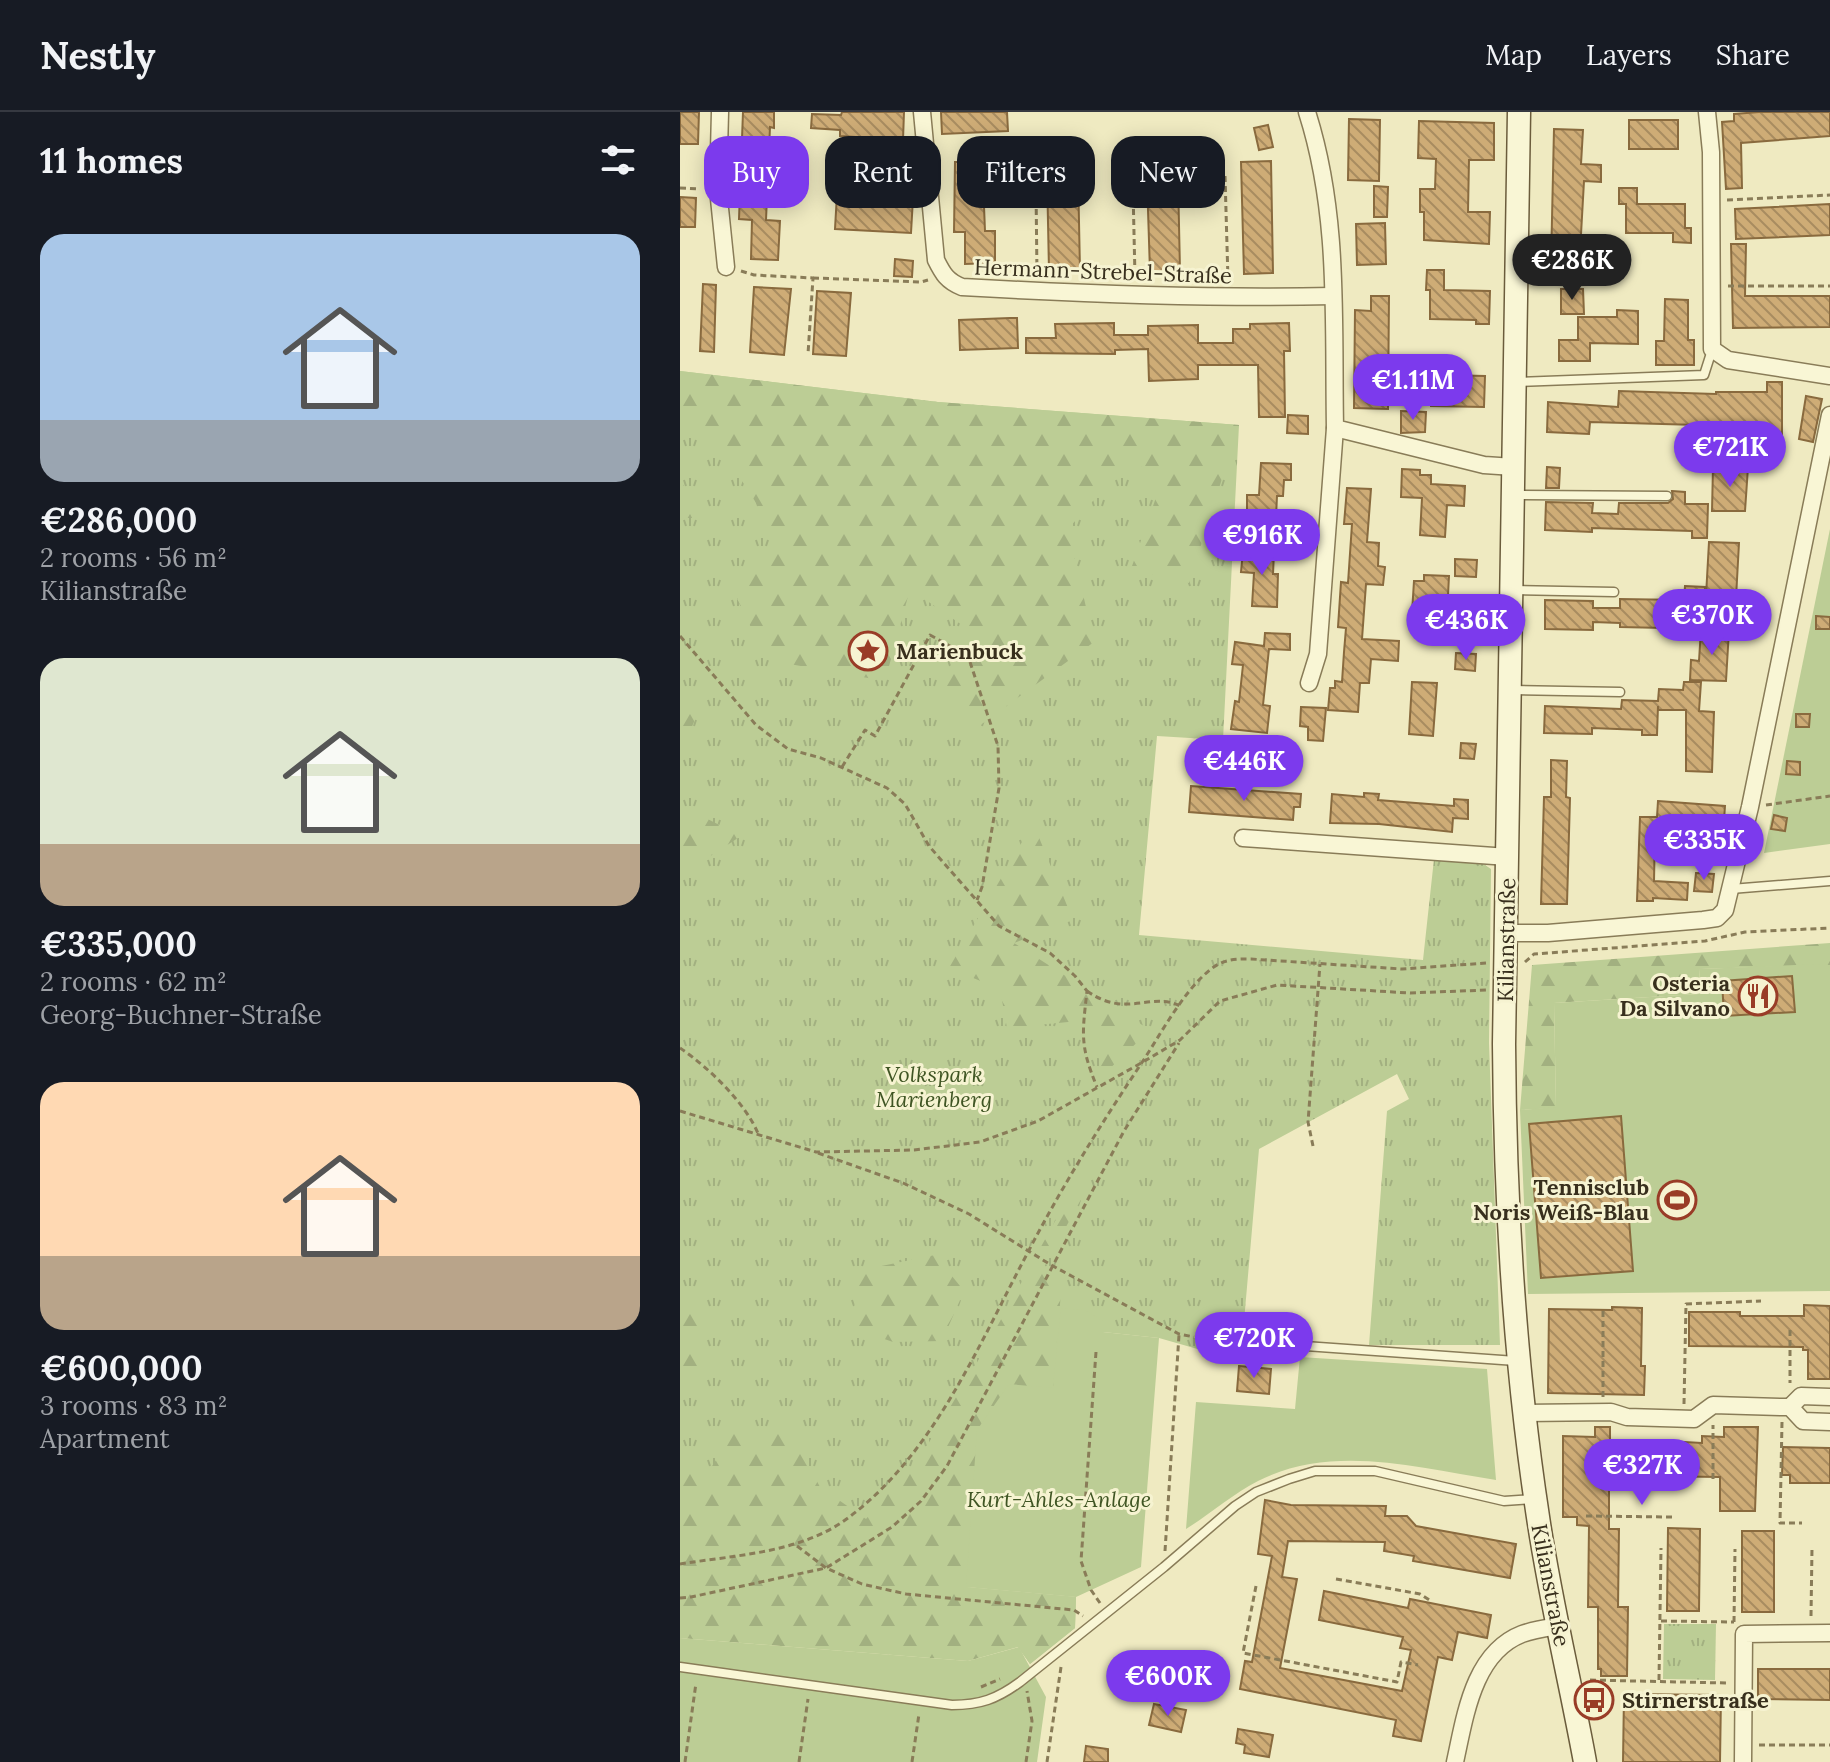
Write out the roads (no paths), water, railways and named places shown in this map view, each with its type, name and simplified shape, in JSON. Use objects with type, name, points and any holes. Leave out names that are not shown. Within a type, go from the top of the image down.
[{"type":"main road","name":"Kilianstraße","points":[[1519,112],[1506,933],[1514,966],[1505,1148],[1510,1263],[1535,1499],[1585,1762]]},
{"type":"street","points":[[720,112],[718,189],[726,267]]},
{"type":"street","name":"Hermann-Strebel-Straße","points":[[922,112],[936,260],[943,274],[962,287],[1229,299],[1333,296]]},
{"type":"street","points":[[1307,112],[1326,184],[1333,245],[1335,428],[1318,654],[1309,683]]},
{"type":"street","points":[[1707,112],[1712,349],[1728,360],[1830,376]]},
{"type":"street","points":[[1506,933],[1548,933],[1717,918],[1725,910],[1750,807],[1830,415]]},
{"type":"street","points":[[1335,428],[1484,465],[1514,467]]},
{"type":"street","points":[[1243,838],[1508,857]]},
{"type":"street","points":[[1524,1413],[1603,1412],[1627,1417],[1694,1419],[1713,1405],[1786,1407],[1801,1396],[1830,1397]]},
{"type":"street","points":[[1786,1407],[1803,1421],[1830,1422]]},
{"type":"street","points":[[1455,1762],[1478,1679],[1491,1656],[1519,1635],[1559,1626]]},
{"type":"street","points":[[1743,1753],[1744,1634],[1830,1633]]},
{"type":"lane","points":[[1515,382],[1704,375],[1712,349]]},
{"type":"lane","points":[[1513,495],[1667,496]]},
{"type":"lane","points":[[1511,590],[1614,592]]},
{"type":"lane","points":[[1510,690],[1620,692]]},
{"type":"lane","points":[[1731,889],[1830,881]]},
{"type":"lane","points":[[1206,1339],[1519,1362]]},
{"type":"lane","points":[[680,1667],[921,1701],[977,1705],[1000,1697],[1020,1682],[1256,1492],[1315,1471],[1375,1471],[1504,1501],[1535,1499]]},
{"type":"place","name":"Marienbuck","points":[[868,651]]},
{"type":"place","name":"Osteria Da Silvano","points":[[1758,996]]},
{"type":"place","name":"Tennisclub Noris Weiß-Blau","points":[[1677,1200]]},
{"type":"place","name":"Stirnerstraße","points":[[1594,1700]]},
{"type":"park label","name":"Volkspark Marienberg","points":[[934,1086]]},
{"type":"park label","name":"Kurt-Ahles-Anlage","points":[[1059,1499]]}]
